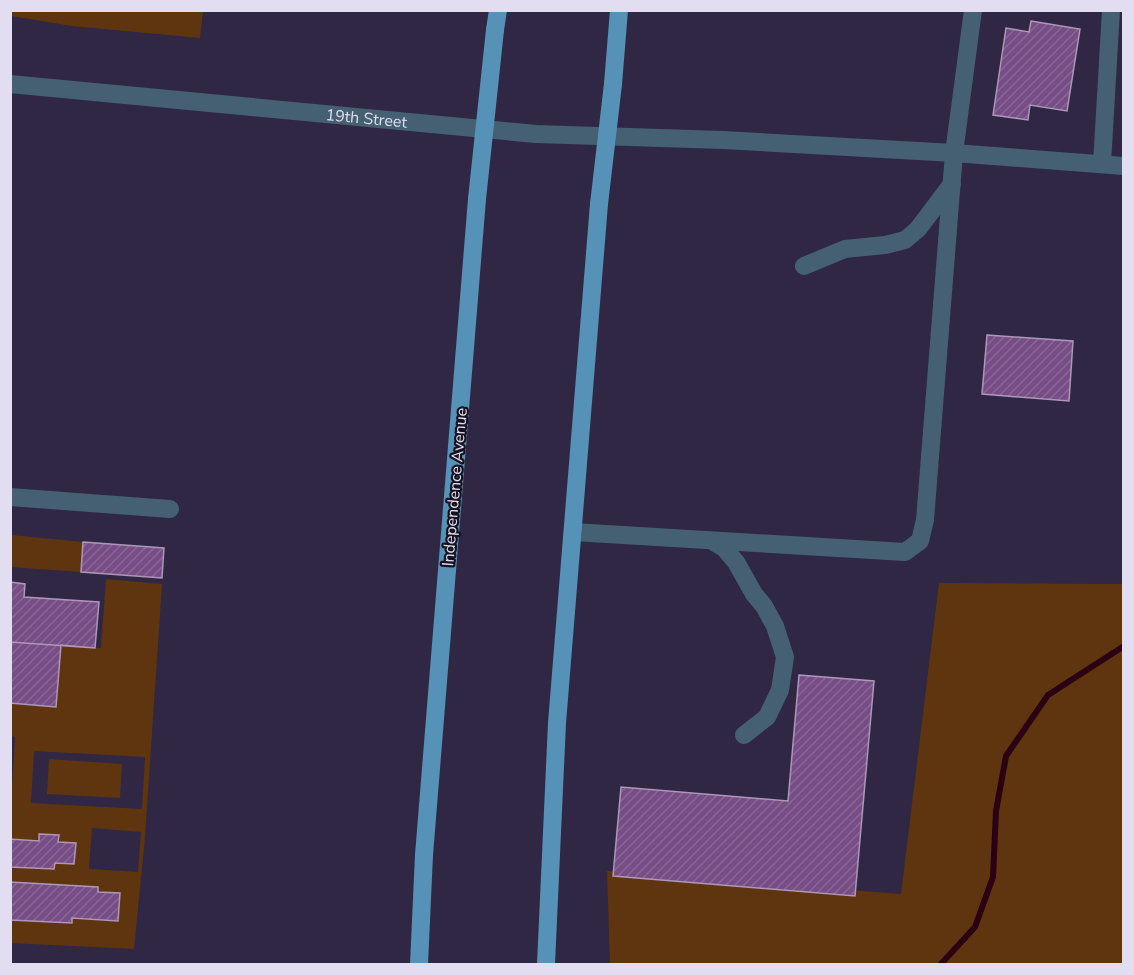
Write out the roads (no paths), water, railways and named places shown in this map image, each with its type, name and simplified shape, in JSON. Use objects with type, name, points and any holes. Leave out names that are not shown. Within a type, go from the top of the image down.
[{"type":"main road","name":"Independence Avenue","points":[[419,964],[424,855],[477,199],[498,10]]},
{"type":"main road","points":[[546,964],[557,723],[599,204],[619,10]]},
{"type":"street","points":[[573,532],[905,552],[920,541],[925,520],[954,153],[973,10]]},
{"type":"street","points":[[1102,164],[1111,10]]},
{"type":"street","name":"19th Street","points":[[10,84],[536,134],[723,140],[954,153],[1124,166]]},
{"type":"street","points":[[804,266],[845,249],[905,240],[918,230],[952,184]]},
{"type":"street","points":[[10,497],[170,509]]},
{"type":"street","points":[[714,542],[724,548],[736,562],[754,594],[764,606],[775,626],[784,657],[780,690],[767,717],[744,735]]},
{"type":"waterway","points":[[941,964],[975,927],[993,877],[996,811],[1006,756],[1048,695],[1124,646]]}]
